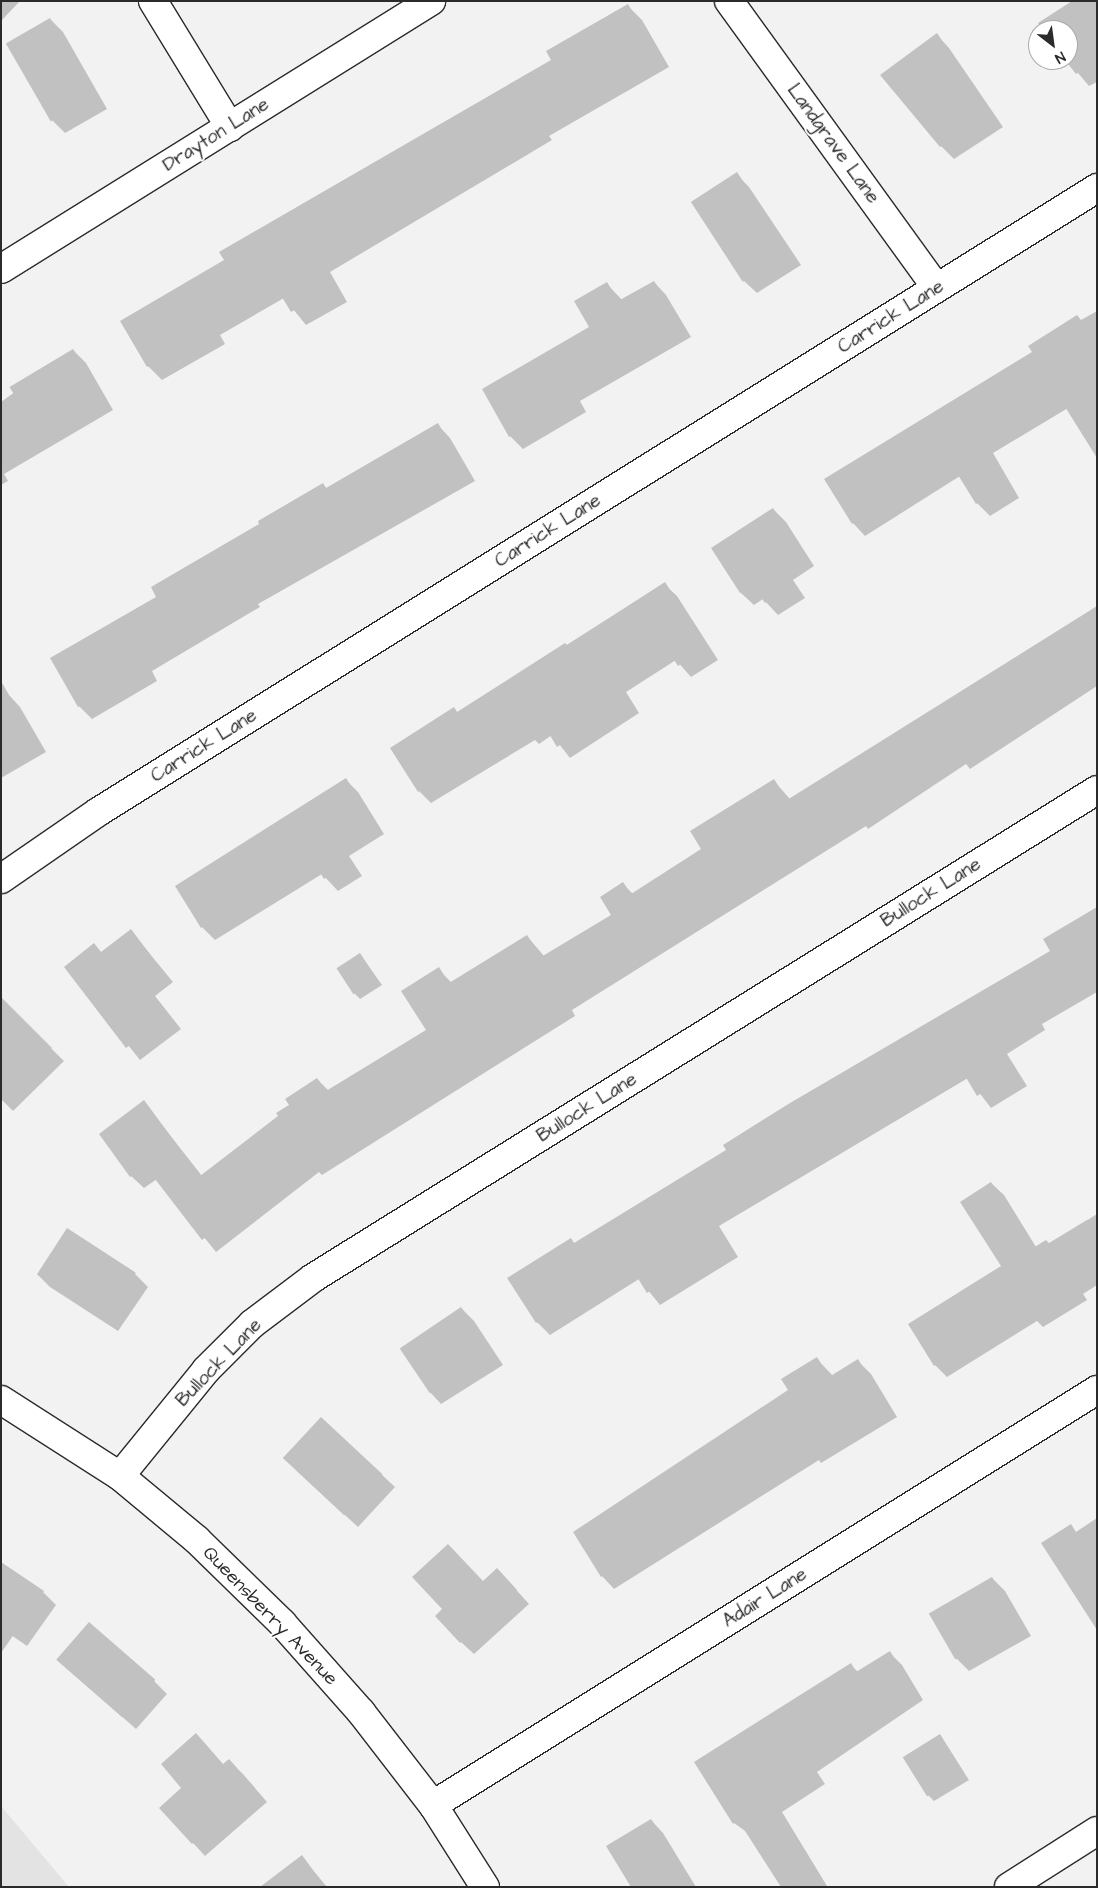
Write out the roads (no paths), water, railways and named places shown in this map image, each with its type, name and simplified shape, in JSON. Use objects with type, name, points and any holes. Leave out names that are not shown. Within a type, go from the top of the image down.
[{"type":"street","points":[[153,1],[230,127]]},
{"type":"street","name":"Drayton Lane","points":[[1,269],[431,1]]},
{"type":"street","name":"Landgrave Lane","points":[[729,1],[938,288]]},
{"type":"street","name":"Carrick Lane","points":[[1,879],[98,812],[1097,188]]},
{"type":"street","name":"Bullock Lane","points":[[120,1476],[206,1370],[252,1324],[313,1278],[1097,790]]},
{"type":"street","name":"Adair Lane","points":[[433,1805],[1097,1390]]},
{"type":"street","name":"Queensberry Avenue","points":[[1,1400],[120,1476],[196,1540],[282,1623],[361,1712],[433,1805],[485,1887]]},
{"type":"street","points":[[1009,1887],[1097,1832]]}]
